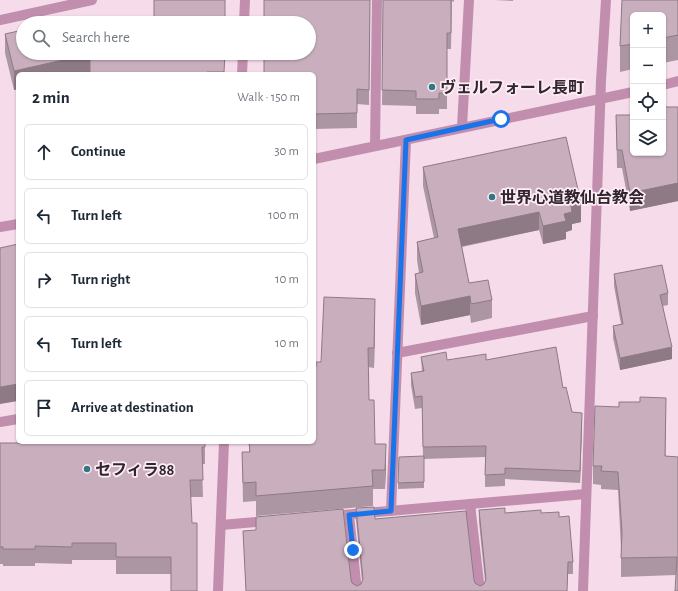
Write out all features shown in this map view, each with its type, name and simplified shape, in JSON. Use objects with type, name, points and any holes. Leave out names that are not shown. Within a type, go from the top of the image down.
[{"type":"street","points":[[18,16],[92,0]]},
{"type":"street","points":[[244,16],[245,0]]},
{"type":"street","points":[[375,146],[377,0]]},
{"type":"street","points":[[462,127],[469,0]]},
{"type":"street","points":[[583,591],[606,0]]},
{"type":"street","points":[[0,20],[16,17]]},
{"type":"street","points":[[242,72],[243,60]]},
{"type":"street","points":[[666,84],[678,82]]},
{"type":"street","points":[[316,159],[630,93]]},
{"type":"street","points":[[391,511],[406,140]]},
{"type":"street","points":[[0,228],[16,224]]},
{"type":"street","points":[[397,353],[593,316]]},
{"type":"street","points":[[0,422],[16,419]]},
{"type":"street","points":[[218,591],[224,444]]},
{"type":"street","points":[[319,517],[586,494]]},
{"type":"street","points":[[470,504],[480,591]]},
{"type":"street","points":[[349,515],[357,591]]},
{"type":"street","points":[[221,525],[281,520]]},
{"type":"building","points":[[154,0],[225,0],[225,16],[154,16]]},
{"type":"building","points":[[264,0],[370,0],[369,90],[357,89],[357,113],[316,114],[316,72],[264,72],[264,60],[316,60],[316,16],[264,16]]},
{"type":"building","points":[[383,0],[451,0],[451,33],[447,33],[447,93],[439,93],[439,99],[416,99],[416,91],[382,90]]},
{"type":"building","points":[[622,0],[678,0],[678,35],[666,37],[666,12],[630,12],[630,44],[620,46]]},
{"type":"building","points":[[16,32],[16,60],[63,60],[14,71],[5,34]]},
{"type":"building","points":[[90,60],[225,60],[224,72],[90,72]]},
{"type":"building","points":[[666,107],[678,107],[678,183],[630,193],[622,150],[617,150],[616,115],[630,115],[630,156],[666,156]]},
{"type":"building","points":[[566,137],[581,203],[571,206],[572,212],[564,214],[566,221],[543,226],[539,212],[458,229],[469,283],[488,280],[492,300],[471,304],[470,296],[421,306],[415,274],[423,272],[417,242],[438,237],[423,167]]},
{"type":"building","points":[[16,244],[16,384],[0,387],[0,248]]},
{"type":"building","points":[[662,265],[668,293],[660,295],[672,347],[620,358],[613,326],[623,324],[614,274]]},
{"type":"building","points":[[324,297],[375,299],[374,348],[368,348],[369,400],[374,400],[375,444],[386,444],[385,470],[372,470],[373,486],[256,496],[256,482],[243,483],[242,452],[250,452],[249,444],[316,444],[316,362],[321,362]]},
{"type":"building","points":[[556,347],[563,388],[566,387],[572,412],[582,413],[580,471],[505,468],[505,474],[485,475],[486,446],[423,447],[422,396],[415,397],[411,373],[424,371],[421,357],[446,352],[447,360],[486,354],[486,360]]},
{"type":"building","points":[[640,397],[666,398],[665,456],[678,457],[678,591],[675,591],[677,557],[621,558],[622,532],[618,472],[601,471],[602,466],[593,466],[595,406],[619,407],[619,402],[640,402]]},
{"type":"building","points":[[0,443],[205,444],[205,447],[202,447],[203,480],[190,480],[192,523],[197,523],[197,591],[171,591],[171,557],[116,557],[116,543],[72,543],[72,547],[35,546],[35,549],[3,549],[3,547],[0,547]]},
{"type":"building","points":[[424,456],[424,482],[398,483],[399,457]]},
{"type":"building","points":[[374,507],[375,519],[466,511],[474,580],[475,583],[480,586],[484,584],[486,579],[479,510],[505,508],[505,513],[541,510],[541,513],[559,512],[559,517],[569,516],[573,562],[568,562],[567,591],[246,591],[243,531],[256,530],[256,517],[343,509],[351,580],[352,583],[357,586],[361,584],[363,579],[356,508]]},
{"type":"place","name":"ヴェルフォーレ長町","points":[[432,87]]},
{"type":"place","name":"世界心道教仙台教会","points":[[492,197]]},
{"type":"place","name":"セフィラ88","points":[[87,469]]},
{"type":"route","points":[[353,550],[349,515],[391,511],[406,140],[501,119]]}]
